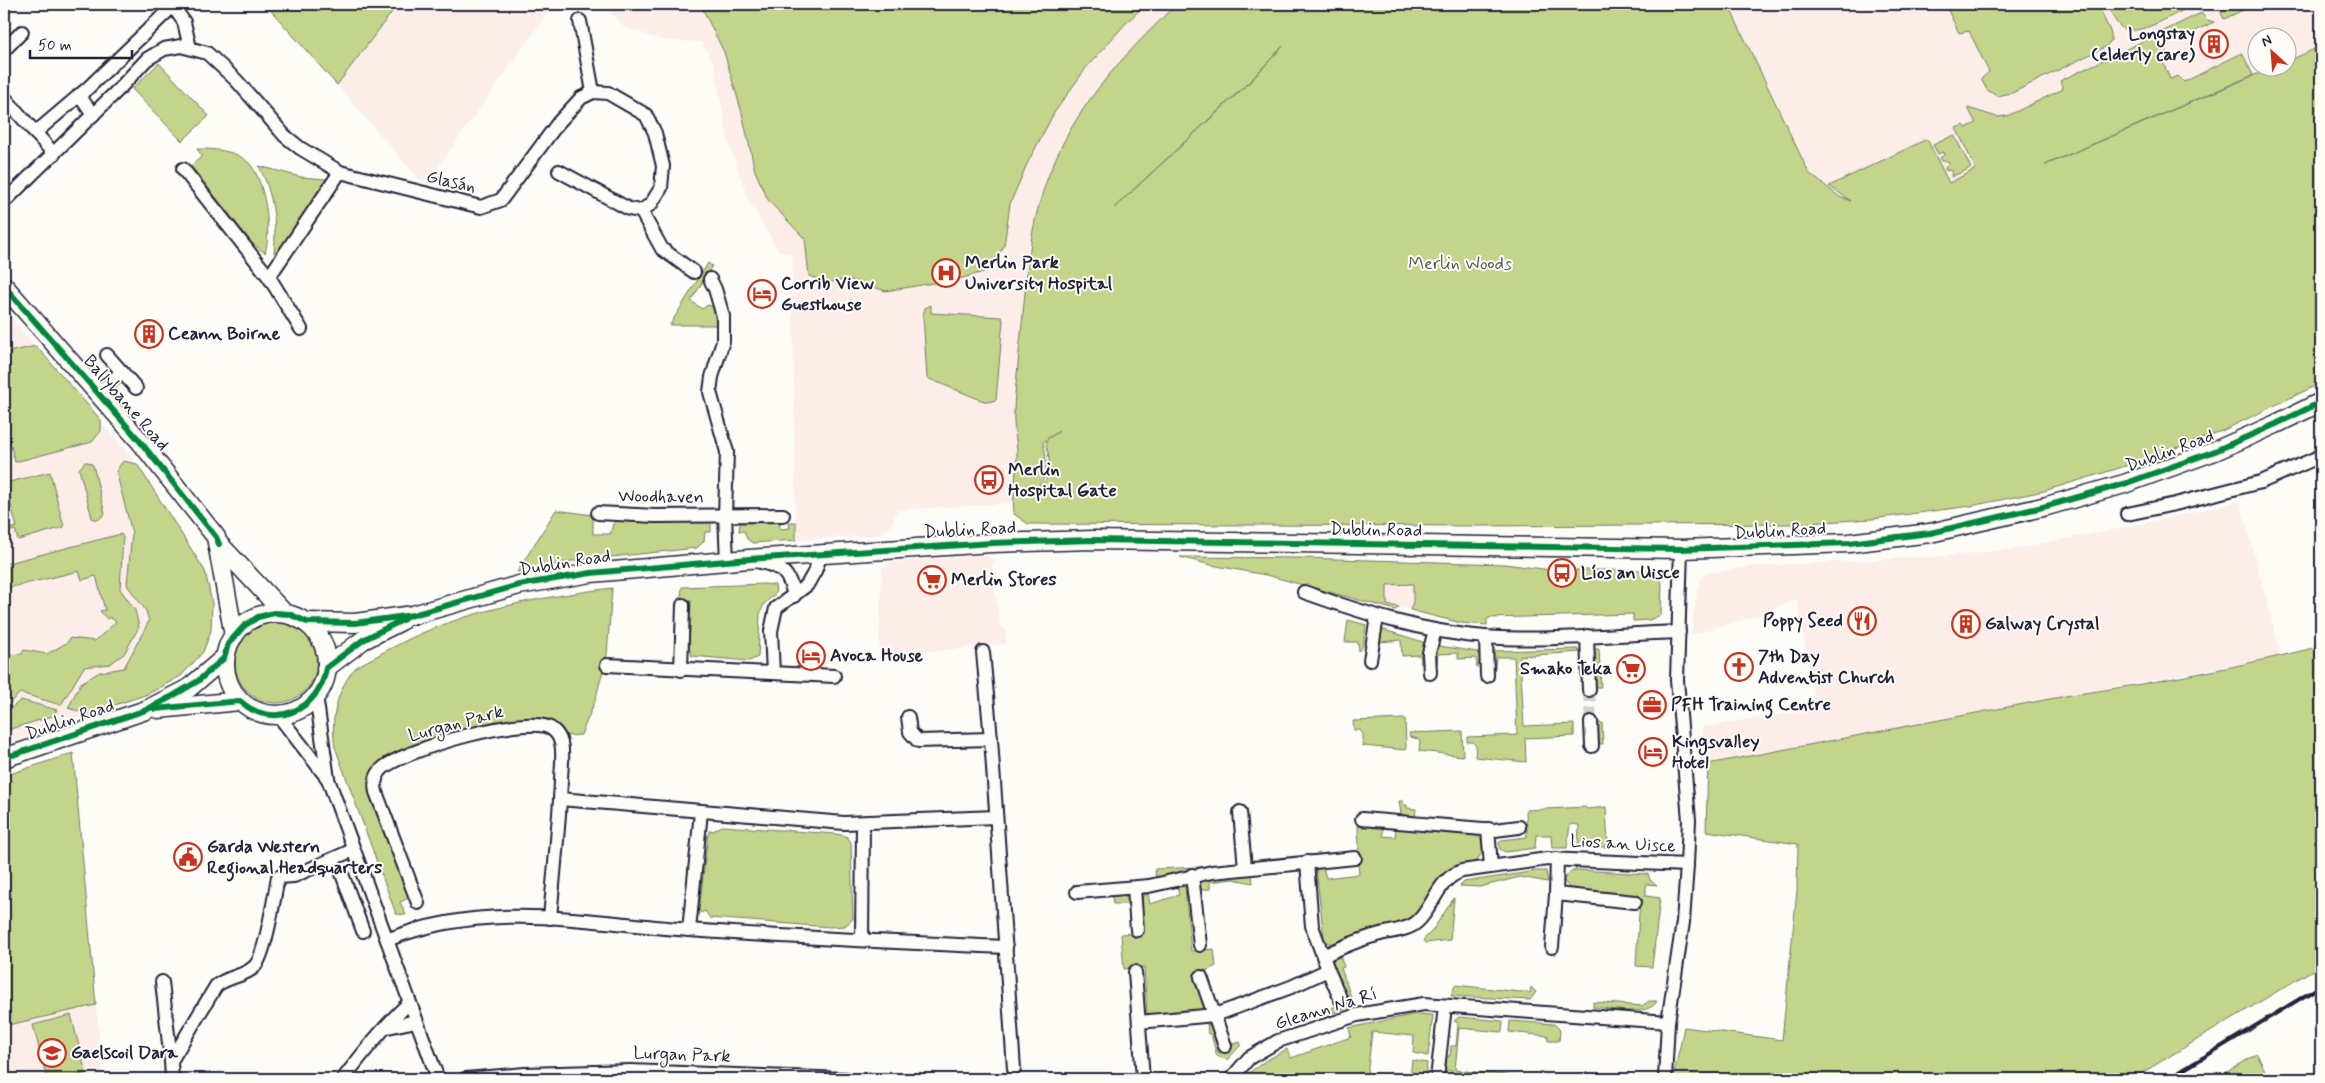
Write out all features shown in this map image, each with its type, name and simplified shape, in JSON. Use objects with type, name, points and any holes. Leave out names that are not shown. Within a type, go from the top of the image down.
[{"type":"main road","name":"Ballybane Road","points":[[4,286],[98,393],[186,498],[219,544],[284,613]]},
{"type":"main road","name":"Dublin Road","points":[[308,622],[355,623],[413,615],[494,591],[550,579],[624,569],[992,543],[1093,540],[1681,549],[1876,540],[1930,533],[2038,508],[2124,484],[2215,451],[2321,402]]},
{"type":"main road","name":"Ballybane Road","points":[[219,544],[234,636]]},
{"type":"main road","points":[[284,613],[308,622],[322,644],[326,668],[323,683],[316,695],[303,707],[278,715],[261,713],[240,701],[226,677],[224,658],[226,648],[234,636],[258,617],[284,613]]},
{"type":"main road","name":"Dublin Road","points":[[326,668],[364,640],[413,615]]},
{"type":"main road","name":"Dublin Road","points":[[4,758],[146,710],[189,688],[224,658]]},
{"type":"main road","name":"Dublin Road","points":[[146,710],[240,701]]},
{"type":"street","points":[[35,133],[79,95],[174,5],[184,22],[190,48]]},
{"type":"street","points":[[559,171],[629,209],[641,211],[651,204],[662,188],[663,166],[655,133],[646,115],[608,93],[593,92],[580,21]]},
{"type":"street","points":[[4,50],[22,32]]},
{"type":"street","name":"Glasán","points":[[4,202],[147,59],[164,49],[181,46],[207,53],[236,80],[285,136],[300,148],[340,172],[481,207],[501,200],[558,123],[581,98],[593,92]]},
{"type":"street","points":[[79,95],[93,115]]},
{"type":"street","points":[[4,97],[54,154]]},
{"type":"street","points":[[184,169],[269,277],[301,329]]},
{"type":"street","points":[[269,277],[340,172]]},
{"type":"street","points":[[641,211],[662,249],[694,272]]},
{"type":"street","name":"Woodhaven","points":[[710,279],[723,316],[723,341],[712,377],[710,392],[727,452],[725,515],[727,561]]},
{"type":"street","points":[[107,355],[136,388]]},
{"type":"street","points":[[98,393],[122,372]]},
{"type":"street","points":[[2127,514],[2248,485],[2321,456]]},
{"type":"street","name":"Woodhaven","points":[[598,513],[655,516],[783,515]]},
{"type":"street","points":[[1665,1079],[1668,1022],[1683,922],[1688,865],[1689,820],[1677,680],[1681,549]]},
{"type":"street","points":[[773,673],[771,631],[776,608],[807,585],[816,571],[821,554]]},
{"type":"street","points":[[749,559],[772,565],[784,571],[791,581],[794,596]]},
{"type":"street","points":[[1304,592],[1377,617],[1435,630],[1486,637],[1587,636],[1679,632]]},
{"type":"street","points":[[681,670],[683,604]]},
{"type":"street","points":[[1370,660],[1377,617]]},
{"type":"street","points":[[1430,673],[1429,653],[1435,630]]},
{"type":"street","points":[[1587,636],[1589,690]]},
{"type":"street","points":[[1486,637],[1487,676]]},
{"type":"street","points":[[983,652],[991,739],[1014,1069]]},
{"type":"street","points":[[607,665],[834,676]]},
{"type":"street","points":[[316,695],[328,779],[438,1079]]},
{"type":"street","points":[[278,715],[328,779]]},
{"type":"street","points":[[908,717],[910,732],[918,741],[991,739]]},
{"type":"street","points":[[1591,722],[1592,746]]},
{"type":"street","name":"Lurgan Park","points":[[418,903],[376,792],[376,780],[386,765],[424,748],[466,736],[508,727],[544,725],[553,730],[561,743],[560,799],[550,918]]},
{"type":"street","points":[[560,799],[700,812],[863,823],[996,818]]},
{"type":"street","points":[[689,930],[700,812]]},
{"type":"street","points":[[1240,812],[1245,868]]},
{"type":"street","points":[[1362,819],[1488,829],[1519,828]]},
{"type":"street","points":[[862,940],[863,823]]},
{"type":"street","points":[[1488,829],[1491,866]]},
{"type":"street","points":[[171,1061],[216,986],[222,980],[250,970],[260,959],[278,877],[294,876],[353,850]]},
{"type":"street","points":[[1077,892],[1155,885],[1192,875],[1245,868],[1355,858]]},
{"type":"street","name":"Lios an Uisce","points":[[1323,956],[1366,938],[1412,925],[1421,918],[1443,884],[1453,874],[1491,866],[1557,859],[1688,865]]},
{"type":"street","name":"Lios an Uisce","points":[[1552,947],[1557,859]]},
{"type":"street","points":[[1307,862],[1312,926],[1340,1000]]},
{"type":"street","points":[[342,874],[363,931]]},
{"type":"street","points":[[1192,875],[1200,945]]},
{"type":"street","points":[[1134,888],[1137,930]]},
{"type":"street","points":[[1556,894],[1636,902]]},
{"type":"street","points":[[356,913],[375,906]]},
{"type":"street","points":[[387,940],[420,928],[460,919],[503,917],[550,918],[689,930],[1006,947]]},
{"type":"street","points":[[1139,1022],[1216,1015],[1291,987],[1328,970]]},
{"type":"street","points":[[1135,972],[1143,1079]]},
{"type":"street","points":[[1201,977],[1216,1015],[1225,1046]]},
{"type":"street","points":[[162,982],[172,1079]]},
{"type":"street","points":[[343,1079],[377,1035],[388,1027],[409,1002]]},
{"type":"street","name":"Gleann Na Rí","points":[[1231,1079],[1249,1058],[1265,1047],[1338,1020],[1410,1004],[1668,1022]]},
{"type":"street","points":[[1437,1079],[1445,1006]]},
{"type":"street","points":[[388,1027],[416,1021]]},
{"type":"street","name":"Lurgan Park","points":[[465,1079],[525,1074],[613,1071],[847,1079]]},
{"type":"shaded area","points":[[398,4],[564,4],[546,15],[427,182],[419,179],[337,85]]},
{"type":"shaded area","name":"Merlin Park University Hospital","points":[[599,4],[1321,4],[1252,80],[1115,207],[1098,246],[1100,294],[1093,307],[1098,338],[1122,394],[1118,407],[1108,419],[1083,427],[1074,426],[1048,438],[1044,443],[1048,460],[1044,478],[1038,487],[1013,503],[897,510],[892,524],[880,535],[796,540],[792,254],[779,251],[748,199],[728,140],[714,63],[701,42],[662,40],[624,27],[614,15]]},
{"type":"shaded area","points":[[1729,4],[2321,4],[2321,46],[2298,56],[2298,28],[2248,28],[2248,77],[1909,223],[1841,196],[1810,172]]},
{"type":"shaded area","points":[[4,309],[137,464],[202,564],[210,589],[212,617],[210,635],[203,652],[191,667],[175,680],[148,694],[4,744]]},
{"type":"shaded area","name":"Galway Crystal","points":[[2240,501],[2281,656],[1708,764],[1702,727],[1816,709],[1797,599],[1756,616],[1694,634],[1691,633],[1697,590],[1700,579],[1706,573],[1757,566],[1946,556],[2015,549],[2122,528]]},
{"type":"shaded area","points":[[986,555],[994,560],[992,567],[1000,626],[1006,630],[1006,644],[879,656],[882,568],[892,562]]},
{"type":"shaded area","points":[[1413,584],[1413,602],[1410,610],[1387,605],[1387,585]]},
{"type":"shaded area","name":"Gaelscoil Dara","points":[[96,1005],[103,1079],[4,1079],[4,1026]]},
{"type":"green space","points":[[265,4],[398,4],[337,85]]},
{"type":"green space","points":[[700,4],[1146,4],[1127,22],[1086,68],[1054,113],[1027,164],[1010,204],[1004,246],[989,270],[963,278],[886,291],[848,279],[827,283],[809,276],[805,239],[768,200],[755,171],[742,113],[724,52]]},
{"type":"green space","name":"Merlin Woods","points":[[1177,4],[1728,4],[1809,173],[1840,197],[1851,201],[1829,186],[1927,139],[1949,183],[1976,169],[1956,128],[1964,125],[1966,128],[1976,123],[1968,108],[1997,117],[2007,116],[2063,89],[2060,81],[2201,13],[2207,20],[2214,22],[2164,46],[2168,54],[2162,60],[2170,79],[2178,76],[2184,82],[2242,53],[2248,65],[2248,77],[2045,165],[2248,78],[2298,78],[2298,56],[2321,46],[2321,383],[2224,430],[2139,462],[2044,491],[1971,506],[1872,519],[1792,524],[1481,526],[1028,524],[1014,514],[1017,454],[1014,417],[1025,288],[1034,225],[1043,190],[1070,130],[1107,77]],"holes":[[[1283,46],[1251,81],[1114,208],[1250,81]],[[1048,439],[1046,442],[1049,461],[1048,475],[1038,487],[1023,494],[1042,482],[1046,471],[1043,442]]]},
{"type":"green space","points":[[1945,4],[2097,4],[2111,33],[2111,41],[2105,47],[2012,93],[1997,96],[1987,90],[1981,79],[1989,72],[1969,31],[1959,33]]},
{"type":"green space","points":[[2108,4],[2195,4],[2158,23],[2137,30],[2128,30],[2116,22]]},
{"type":"green space","points":[[2225,4],[2256,4],[2224,19],[2221,13]]},
{"type":"green space","points":[[159,63],[209,116],[182,141],[132,89]]},
{"type":"green space","points":[[1954,135],[1971,168],[1951,177],[1952,171],[1945,170],[1949,163],[1948,161],[1942,161],[1940,158],[1944,155],[1943,152],[1938,154],[1933,145]]},
{"type":"green space","points":[[197,149],[217,150],[238,155],[249,163],[255,171],[266,206],[268,232],[265,253],[253,244],[191,166],[202,156]]},
{"type":"green space","points":[[259,166],[301,177],[326,179],[279,251],[274,253],[275,230],[273,208],[268,187]]},
{"type":"green space","points":[[708,263],[712,266],[691,301],[702,309],[708,305],[714,307],[716,325],[670,325]]},
{"type":"green space","points":[[931,305],[931,313],[1001,317],[1003,320],[996,400],[988,402],[981,400],[927,378],[923,315],[925,308]]},
{"type":"green space","points":[[36,346],[101,420],[101,431],[92,442],[15,462],[4,418],[4,353]]},
{"type":"green space","points":[[123,461],[137,464],[205,571],[212,603],[211,631],[203,652],[181,676],[148,694],[85,715],[68,708],[81,683],[100,672],[124,668],[149,621],[146,611],[127,585],[132,533],[116,471]]},
{"type":"green space","points":[[85,462],[93,465],[105,514],[98,520],[92,518],[79,469]]},
{"type":"green space","points":[[50,472],[64,527],[18,540],[15,530],[4,533],[4,530],[17,527],[5,483]]},
{"type":"green space","points":[[556,510],[593,515],[593,534],[610,534],[613,524],[618,520],[711,521],[711,532],[705,532],[704,541],[697,548],[572,561],[517,572]]},
{"type":"green space","points":[[780,522],[780,529],[790,528],[789,522],[796,522],[796,540],[753,543],[747,539],[744,531],[739,531],[740,523]]},
{"type":"green space","points":[[121,534],[123,537],[120,589],[135,610],[139,627],[124,654],[110,664],[84,667],[61,705],[20,693],[4,708],[4,655],[22,654],[24,650],[47,654],[68,642],[70,638],[95,641],[116,622],[110,617],[107,619],[100,611],[105,610],[96,576],[82,580],[79,571],[4,589],[4,564]]},
{"type":"green space","points":[[1180,557],[1302,558],[1504,564],[1551,570],[1644,570],[1657,575],[1662,583],[1661,615],[1649,620],[1633,621],[1633,614],[1489,618],[1487,619],[1487,625],[1461,623],[1410,610],[1413,602],[1413,584],[1387,585],[1387,605],[1399,607],[1396,610],[1266,575]]},
{"type":"green space","points":[[775,585],[776,593],[764,604],[760,614],[758,657],[749,661],[692,656],[689,648],[691,600],[681,598],[682,587]]},
{"type":"green space","points":[[612,588],[607,655],[595,701],[581,735],[566,736],[558,725],[546,720],[530,719],[484,725],[410,746],[390,755],[372,770],[369,792],[409,898],[400,902],[406,915],[396,914],[335,747],[334,715],[340,695],[349,676],[356,667],[394,647],[422,633],[454,621],[520,603]]},
{"type":"green space","points":[[1348,620],[1366,625],[1363,646],[1359,651],[1358,642],[1345,642]]},
{"type":"green space","points":[[276,621],[292,625],[305,633],[313,646],[317,662],[313,678],[305,691],[292,699],[276,703],[260,699],[247,691],[239,678],[235,662],[239,646],[247,633],[260,625]]},
{"type":"green space","points":[[1381,629],[1423,642],[1424,658],[1421,664],[1420,655],[1402,656],[1401,640],[1380,642],[1379,651],[1377,646]]},
{"type":"green space","points":[[1439,646],[1478,652],[1480,659],[1477,668],[1476,658],[1458,659],[1458,653],[1438,654],[1437,664],[1435,657]]},
{"type":"green space","points":[[2321,646],[2321,965],[2132,1079],[1673,1079],[1684,1027],[1782,1040],[1797,891],[1798,844],[1706,831],[1708,764],[2071,695],[2197,674]]},
{"type":"green space","points":[[1577,649],[1581,652],[1520,656],[1524,726],[1574,724],[1574,736],[1525,738],[1526,762],[1475,757],[1476,746],[1473,742],[1467,742],[1467,737],[1517,735],[1514,657],[1496,657],[1495,668],[1491,659],[1494,651]]},
{"type":"green space","points":[[1599,649],[1601,687],[1595,687],[1593,651]]},
{"type":"green space","points":[[21,700],[57,710],[53,716],[4,731],[4,714]]},
{"type":"green space","points":[[1405,719],[1406,750],[1363,746],[1363,734],[1360,730],[1354,730],[1353,721]]},
{"type":"green space","points":[[1598,723],[1602,723],[1603,744],[1599,744]]},
{"type":"green space","points":[[1462,731],[1463,756],[1419,751],[1420,742],[1418,739],[1410,737],[1409,733]]},
{"type":"green space","points":[[73,753],[96,1005],[4,1026],[4,776]]},
{"type":"green space","points":[[1399,801],[1403,801],[1403,805],[1407,805],[1407,808],[1416,809],[1415,818],[1401,814]]},
{"type":"green space","points":[[1585,807],[1587,809],[1606,807],[1608,847],[1578,847],[1579,825],[1570,824],[1567,848],[1552,848],[1551,835],[1536,835],[1535,848],[1505,852],[1500,849],[1499,843],[1501,840],[1527,837],[1526,810]]},
{"type":"green space","points":[[1379,825],[1383,828],[1383,836],[1395,837],[1396,829],[1400,826],[1423,831],[1474,833],[1482,843],[1482,853],[1474,862],[1450,870],[1440,877],[1423,905],[1408,920],[1334,943],[1328,943],[1324,938],[1316,869],[1323,867],[1326,878],[1359,874],[1357,852],[1359,848],[1358,826]]},
{"type":"green space","points":[[722,826],[846,836],[851,842],[853,919],[845,926],[830,927],[710,918],[705,911],[701,913],[699,910],[708,834],[710,830],[713,831]]},
{"type":"green space","points":[[1201,867],[1156,879],[1155,869]]},
{"type":"green space","points":[[1546,871],[1548,882],[1520,877],[1480,887],[1460,886],[1464,882]]},
{"type":"green space","points":[[1571,871],[1648,874],[1650,880],[1657,885],[1646,884],[1646,896],[1660,898],[1652,967],[1636,966],[1640,896],[1571,890],[1563,880]]},
{"type":"green space","points":[[1252,873],[1253,883],[1233,879],[1210,882],[1210,889],[1201,890],[1200,883],[1204,880]]},
{"type":"green space","points":[[1177,886],[1185,887],[1191,951],[1214,949],[1216,966],[1195,976],[1206,1006],[1203,1010],[1152,1016],[1147,1013],[1144,967],[1124,969],[1121,934],[1143,932],[1141,900],[1144,895],[1148,894],[1150,904],[1179,895]]},
{"type":"green space","points":[[1122,894],[1128,898],[1127,904],[1113,904],[1112,895]]},
{"type":"green space","points":[[1454,898],[1450,940],[1425,943],[1423,940],[1432,931]]},
{"type":"green space","points":[[1340,956],[1344,967],[1341,968],[1354,1006],[1330,1014],[1328,1010],[1348,1001],[1332,963],[1335,957]]},
{"type":"green space","points":[[1455,985],[1530,993],[1531,987],[1536,992],[1530,1000],[1451,996]]},
{"type":"green space","points":[[1649,1001],[1657,1001],[1646,1009],[1637,1011],[1593,1007],[1593,1002],[1642,1006]]},
{"type":"green space","points":[[1416,1014],[1433,1015],[1428,1056],[1413,1053],[1414,1036],[1372,1032],[1367,1076],[1395,1079],[1292,1079],[1249,1073],[1265,1061],[1287,1049],[1291,1058],[1351,1037],[1349,1028]]},
{"type":"green space","points":[[71,1015],[86,1073],[63,1079],[47,1079],[33,1025]]},
{"type":"green space","points":[[1459,1017],[1503,1021],[1502,1032],[1459,1028],[1455,1070],[1546,1079],[1452,1079],[1452,1071],[1443,1070],[1445,1056],[1450,1056],[1451,1046],[1456,1046],[1458,1023],[1454,1021]]},
{"type":"green space","points":[[1510,1021],[1554,1024],[1560,1030],[1559,1041],[1548,1041],[1548,1036],[1509,1032]]},
{"type":"green space","points":[[1207,1024],[1212,1026],[1219,1053],[1230,1045],[1240,1042],[1241,1045],[1227,1060],[1217,1056],[1211,1034],[1208,1034]]},
{"type":"green space","points":[[2257,1054],[2269,1079],[2215,1079]]},
{"type":"green space","points":[[1412,1060],[1427,1063],[1425,1079],[1410,1079]]},
{"type":"tunnel","points":[[1589,690],[1591,722]]},
{"type":"railway","points":[[2168,1079],[2321,986]]},
{"type":"cycle path","points":[[4,286],[139,440],[216,537],[219,544]]},
{"type":"cycle path","points":[[4,758],[146,710],[171,697],[198,681],[224,658],[228,644],[244,626],[258,617],[274,613],[289,614],[307,622],[355,623],[413,615],[519,585],[591,573],[749,559],[992,543],[1093,540],[1681,549],[1849,543],[1930,533],[2047,506],[2124,484],[2215,451],[2321,402]]},
{"type":"cycle path","points":[[155,709],[240,701],[253,710],[267,714],[280,715],[293,711],[305,705],[315,695],[322,683],[326,668],[363,640],[404,619]]},
{"type":"place","name":"Longstay (elderly care)","points":[[2214,44]]},
{"type":"place","name":"Merlin Park University Hospital","points":[[946,273]]},
{"type":"place","name":"Corrib View Guesthouse","points":[[762,294]]},
{"type":"place","name":"Ceann Boirne","points":[[149,334]]},
{"type":"place","name":"Merlin Hospital Gate","points":[[989,480]]},
{"type":"place","name":"Líos an Uisce","points":[[1562,573]]},
{"type":"place","name":"Merlin Stores","points":[[932,580]]},
{"type":"place","name":"Poppy Seed","points":[[1862,621]]},
{"type":"place","name":"Galway Crystal","points":[[1966,624]]},
{"type":"place","name":"Avoca House","points":[[811,656]]},
{"type":"place","name":"7th Day Adventist Church","points":[[1739,667]]},
{"type":"place","name":"Smako Teka","points":[[1631,669]]},
{"type":"place","name":"PFH Training Centre","points":[[1652,705]]},
{"type":"place","name":"Kingsvalley Hotel","points":[[1653,752]]},
{"type":"place","name":"Garda Western Regional Headquarters","points":[[188,857]]},
{"type":"place","name":"Gaelscoil Dara","points":[[52,1053]]}]
